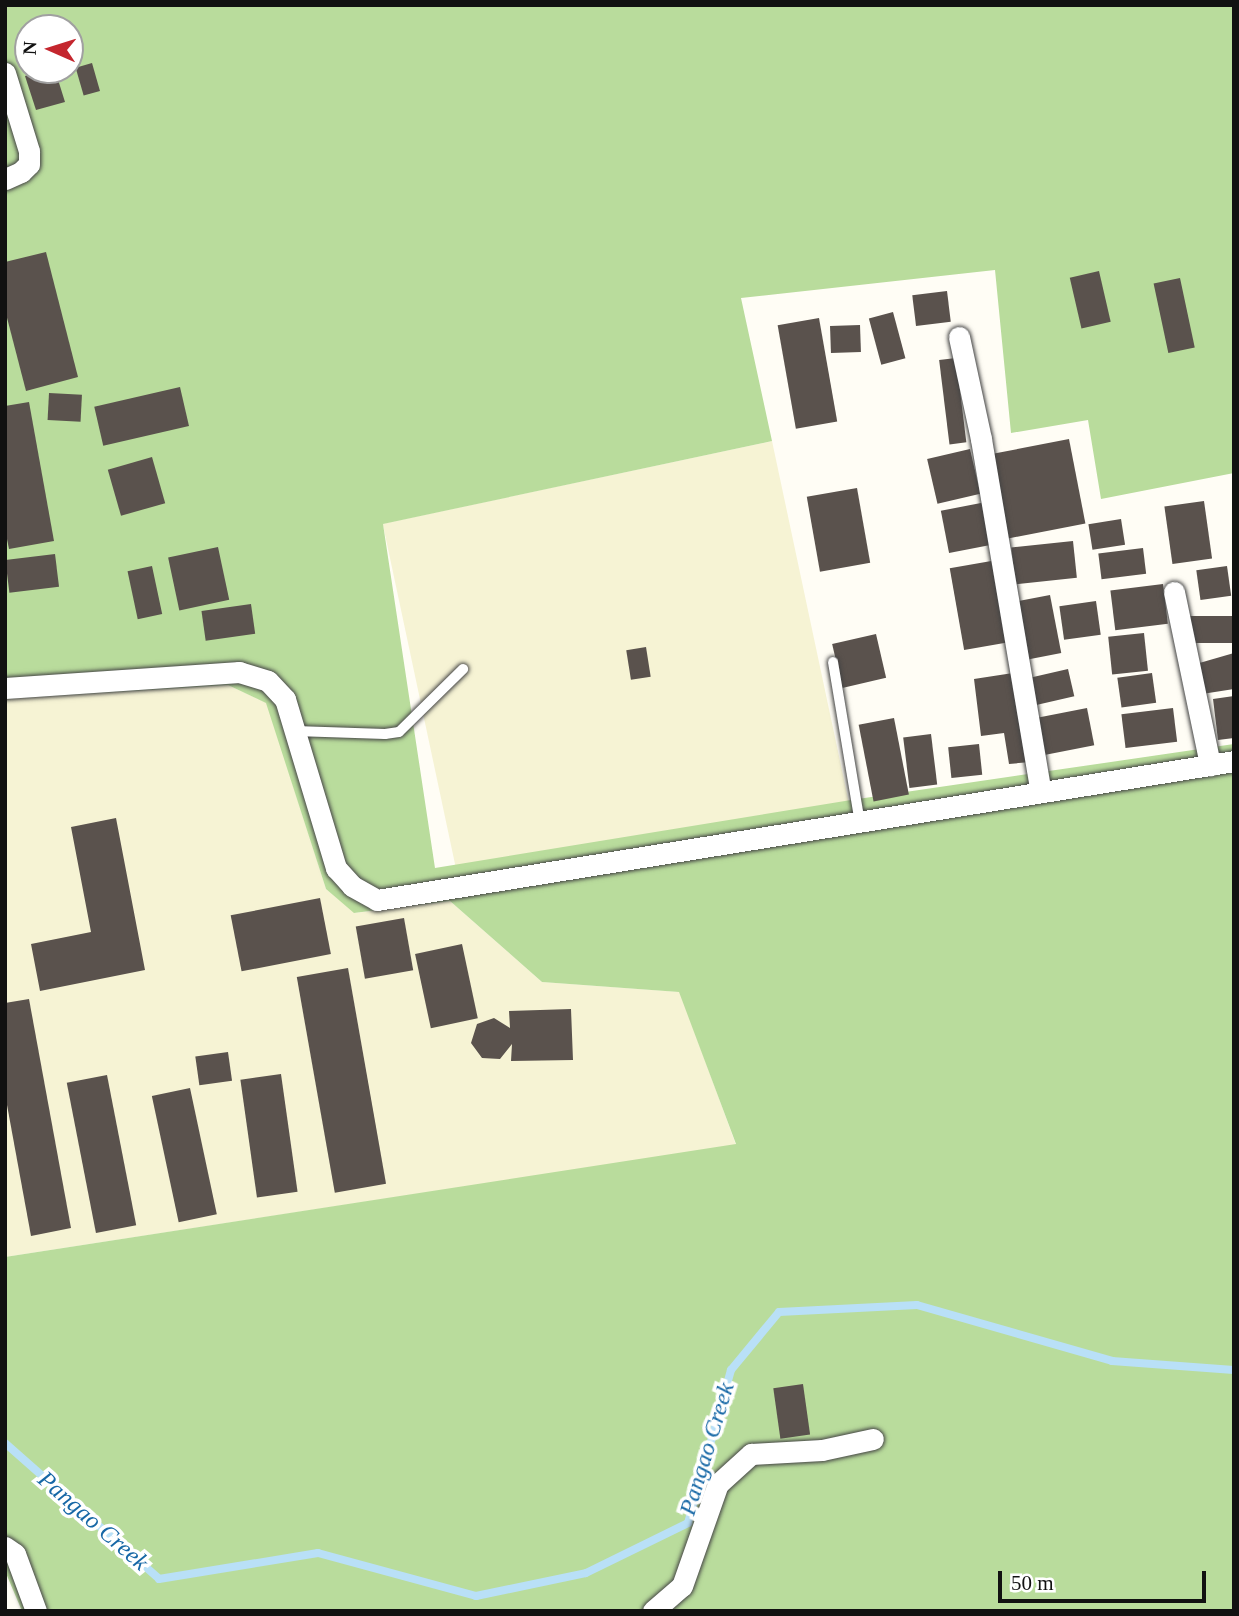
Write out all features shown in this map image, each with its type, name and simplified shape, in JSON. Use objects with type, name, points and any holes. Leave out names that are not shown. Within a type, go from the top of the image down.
[{"type":"street","points":[[5,73],[29,151],[29,163],[21,172],[5,179]]},
{"type":"street","points":[[959,337],[981,439],[1041,792]]},
{"type":"street","points":[[1174,592],[1210,765]]},
{"type":"street","points":[[5,688],[239,672],[268,681],[285,699],[336,868],[352,886],[377,900],[1234,761]]},
{"type":"street","points":[[653,1611],[682,1586],[718,1484],[751,1454],[822,1450],[873,1439]]},
{"type":"street","points":[[5,1547],[15,1554],[36,1611]]},
{"type":"lane","points":[[833,662],[860,823]]},
{"type":"lane","points":[[295,731],[386,734],[399,732],[463,669]]},
{"type":"shaded area","points":[[772,441],[849,801],[459,884],[383,524]]},
{"type":"shaded area","points":[[228,685],[267,703],[326,889],[355,913],[450,901],[542,982],[680,992],[736,1145],[5,1257],[5,699]]},
{"type":"green space","points":[[5,5],[1234,5],[1234,473],[1101,499],[1088,420],[1011,433],[995,270],[741,298],[772,441],[383,524],[435,868],[851,800],[1234,744],[1234,1611],[22,1611],[5,1571],[5,1257],[736,1144],[679,992],[542,982],[450,901],[354,913],[326,889],[266,703],[228,685],[5,699]]},
{"type":"building","points":[[92,63],[100,91],[84,96],[80,84],[84,84],[84,65]]},
{"type":"building","points":[[28,84],[59,84],[65,102],[36,110]]},
{"type":"building","points":[[46,252],[78,377],[26,391],[5,310],[5,262]]},
{"type":"building","points":[[1099,271],[1111,322],[1081,328],[1070,278]]},
{"type":"building","points":[[1180,278],[1195,347],[1168,353],[1154,284]]},
{"type":"building","points":[[947,291],[951,322],[916,326],[912,295]]},
{"type":"building","points":[[893,312],[905,358],[881,365],[869,318]]},
{"type":"building","points":[[819,318],[837,421],[796,429],[778,325]]},
{"type":"building","points":[[860,325],[861,352],[831,353],[830,326]]},
{"type":"building","points":[[956,358],[966,442],[949,444],[939,360]]},
{"type":"building","points":[[180,387],[189,426],[103,446],[94,407]]},
{"type":"building","points":[[49,393],[82,395],[81,422],[48,420]]},
{"type":"building","points":[[29,402],[54,541],[9,549],[5,529],[5,406]]},
{"type":"building","points":[[1069,439],[1085,523],[1007,539],[990,454]]},
{"type":"building","points":[[970,449],[980,494],[937,504],[927,459]]},
{"type":"building","points":[[152,457],[165,503],[121,516],[108,470]]},
{"type":"building","points":[[857,488],[870,563],[820,572],[807,497]]},
{"type":"building","points":[[1204,501],[1212,558],[1172,564],[1164,507]]},
{"type":"building","points":[[986,502],[994,544],[949,553],[941,511]]},
{"type":"building","points":[[1121,519],[1125,545],[1092,550],[1088,524]]},
{"type":"building","points":[[1073,541],[1077,578],[1015,584],[1011,547]]},
{"type":"building","points":[[218,547],[229,600],[179,610],[168,558]]},
{"type":"building","points":[[1143,548],[1146,574],[1102,579],[1098,553]]},
{"type":"building","points":[[55,554],[59,587],[9,593],[5,560]]},
{"type":"building","points":[[997,560],[1011,642],[964,650],[950,568]]},
{"type":"building","points":[[152,566],[162,614],[138,619],[128,571]]},
{"type":"building","points":[[1227,566],[1231,596],[1200,600],[1196,570]]},
{"type":"building","points":[[1163,584],[1168,624],[1115,630],[1110,590]]},
{"type":"building","points":[[1050,595],[1061,653],[1024,660],[1013,602]]},
{"type":"building","points":[[1096,601],[1101,635],[1064,640],[1059,606]]},
{"type":"building","points":[[251,604],[255,634],[206,641],[201,611]]},
{"type":"building","points":[[1187,616],[1234,616],[1234,643],[1187,643]]},
{"type":"building","points":[[1144,633],[1148,671],[1112,675],[1108,637]]},
{"type":"building","points":[[876,634],[886,678],[842,688],[832,644]]},
{"type":"building","points":[[646,647],[651,677],[631,680],[626,650]]},
{"type":"building","points":[[1234,653],[1234,689],[1202,694],[1196,664]]},
{"type":"building","points":[[1068,669],[1074,696],[1036,705],[1030,678]]},
{"type":"building","points":[[1013,673],[1030,762],[1009,764],[1004,733],[981,736],[974,679]]},
{"type":"building","points":[[1152,673],[1156,703],[1122,708],[1117,678]]},
{"type":"building","points":[[1234,696],[1234,738],[1218,740],[1213,699]]},
{"type":"building","points":[[1087,708],[1094,745],[1043,755],[1036,718]]},
{"type":"building","points":[[1173,708],[1177,742],[1126,748],[1121,714]]},
{"type":"building","points":[[894,718],[909,795],[874,801],[859,725]]},
{"type":"building","points":[[931,734],[937,785],[909,788],[903,737]]},
{"type":"building","points":[[979,744],[982,775],[951,778],[948,747]]},
{"type":"building","points":[[116,818],[145,970],[40,991],[31,944],[91,932],[71,827]]},
{"type":"building","points":[[320,898],[331,954],[242,971],[231,915]]},
{"type":"building","points":[[404,918],[413,970],[365,979],[356,927]]},
{"type":"building","points":[[462,944],[478,1018],[431,1028],[415,954]]},
{"type":"building","points":[[348,968],[386,1184],[335,1193],[297,977]]},
{"type":"building","points":[[29,999],[71,1228],[31,1236],[5,1094],[5,1003]]},
{"type":"building","points":[[571,1009],[573,1060],[511,1061],[512,1044],[500,1059],[482,1058],[471,1043],[477,1024],[494,1018],[510,1028],[509,1011]]},
{"type":"building","points":[[228,1052],[232,1081],[199,1085],[195,1057]]},
{"type":"building","points":[[281,1074],[298,1192],[257,1198],[240,1080]]},
{"type":"building","points":[[107,1075],[136,1225],[96,1233],[67,1083]]},
{"type":"building","points":[[190,1088],[217,1214],[179,1222],[152,1096]]},
{"type":"building","points":[[803,1384],[810,1435],[780,1439],[773,1388]]},
{"type":"waterway","name":"Pangao Creek","points":[[5,1443],[159,1579],[318,1553],[476,1596],[586,1573],[688,1523],[731,1370],[779,1312],[917,1305],[1112,1361],[1234,1370]]}]
